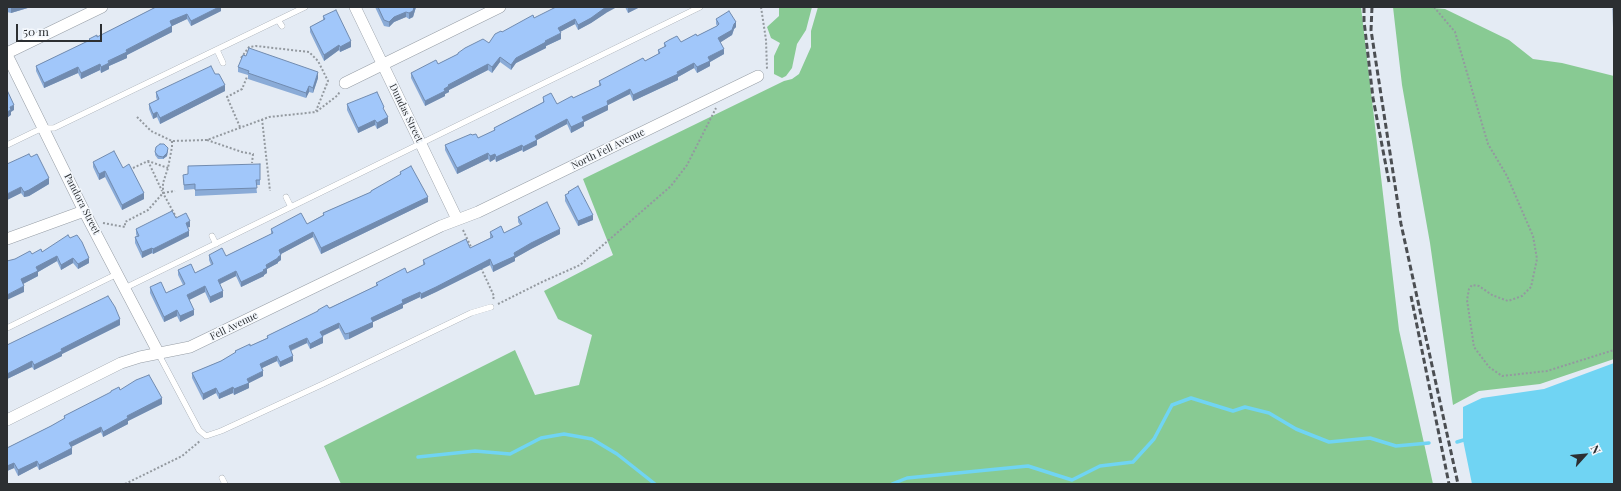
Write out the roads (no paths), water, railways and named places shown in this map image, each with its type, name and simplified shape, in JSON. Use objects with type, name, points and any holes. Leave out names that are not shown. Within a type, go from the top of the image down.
[{"type":"street","points":[[7,54],[102,7]]},
{"type":"street","name":"Dundas Street","points":[[355,7],[459,223]]},
{"type":"street","points":[[345,83],[500,7]]},
{"type":"street","name":"Pandora Street","points":[[7,54],[84,211],[158,352]]},
{"type":"street","name":"North Fell Avenue","points":[[459,223],[478,212],[762,74]]},
{"type":"street","points":[[7,239],[84,211]]},
{"type":"street","name":"Fell Avenue","points":[[7,420],[121,363],[158,352],[169,352],[190,347],[459,223]]},
{"type":"lane","points":[[7,145],[44,128],[54,128],[305,7]]},
{"type":"lane","points":[[125,288],[700,7]]},
{"type":"lane","points":[[278,20],[282,26]]},
{"type":"lane","points":[[216,50],[223,63]]},
{"type":"lane","points":[[286,197],[291,207]]},
{"type":"lane","points":[[212,236],[216,244]]},
{"type":"lane","points":[[7,328],[117,274]]},
{"type":"lane","points":[[158,352],[199,430],[206,436],[221,431],[323,384],[471,313],[491,307]]},
{"type":"lane","points":[[222,478],[225,484]]},
{"type":"water","points":[[1614,363],[1614,484],[1472,484],[1463,440],[1463,407],[1482,398],[1544,389]]},
{"type":"waterway","points":[[892,484],[907,478],[1028,466],[1072,480],[1100,466],[1133,462],[1154,439],[1172,405],[1191,398],[1233,411],[1245,407],[1269,413],[1296,429],[1329,442],[1370,438],[1396,446],[1429,443]]},
{"type":"waterway","points":[[418,457],[475,451],[510,454],[541,438],[564,434],[592,439],[617,454],[655,484]]},
{"type":"waterway","points":[[1457,442],[1467,439]]},
{"type":"railway","points":[[1364,7],[1364,21],[1373,98],[1389,182]]},
{"type":"railway","points":[[1372,7],[1371,30],[1401,224],[1458,484]]},
{"type":"railway","points":[[1411,296],[1449,484]]}]
